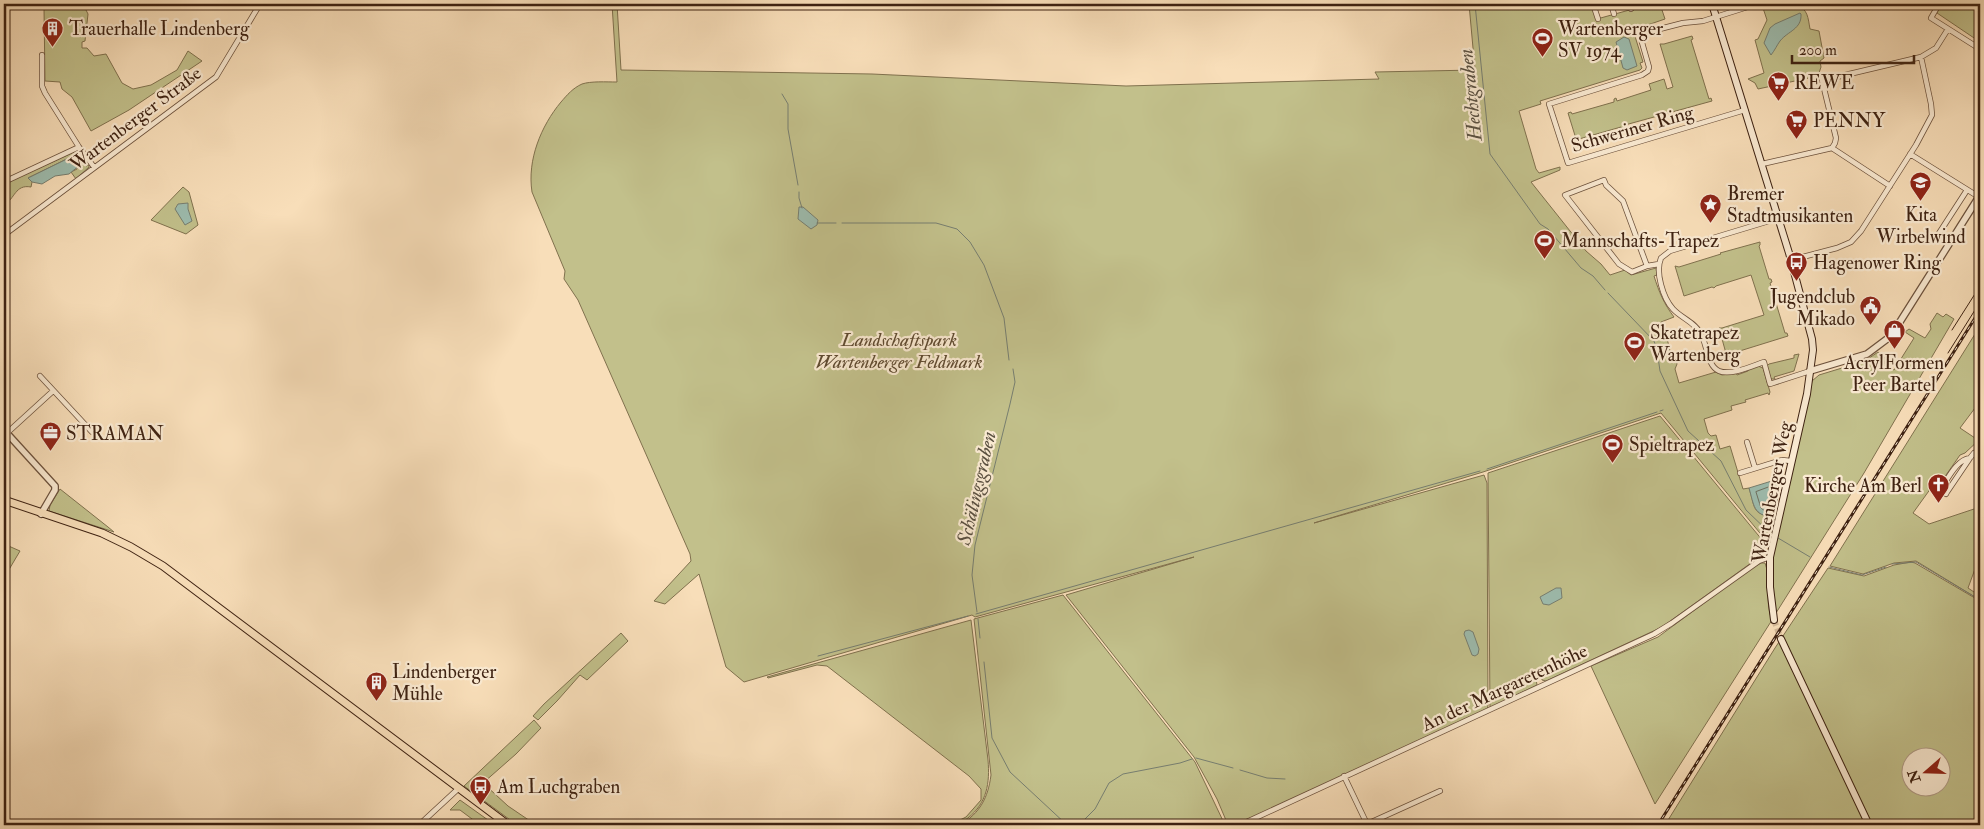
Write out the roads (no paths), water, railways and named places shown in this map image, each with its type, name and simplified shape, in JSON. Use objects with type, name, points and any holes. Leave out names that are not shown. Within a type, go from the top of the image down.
[{"type":"main road","name":"Wartenberger Weg","points":[[1712,4],[1791,260],[1811,332],[1813,350],[1807,394],[1770,557],[1770,587],[1774,620]]},
{"type":"main road","points":[[4,500],[102,533],[163,566],[508,825]]},
{"type":"main road","points":[[1781,639],[1869,825]]},
{"type":"street","name":"Wartenberger Straße","points":[[4,235],[216,77],[260,4]]},
{"type":"street","points":[[1593,4],[1598,19]]},
{"type":"street","points":[[1611,4],[1614,14]]},
{"type":"street","points":[[1629,4],[1631,9]]},
{"type":"street","points":[[1717,17],[1757,4]]},
{"type":"street","points":[[1940,4],[1931,18],[1980,49]]},
{"type":"street","name":"Schweriner Ring","points":[[1717,17],[1644,33],[1641,35],[1641,38],[1649,67],[1648,71],[1642,75],[1549,104],[1568,163],[1745,110]]},
{"type":"street","points":[[1832,148],[1836,138],[1823,78],[1921,57],[1936,48],[1948,29]]},
{"type":"street","points":[[42,54],[42,86],[78,147],[94,168]]},
{"type":"street","points":[[1791,260],[1837,248],[1851,242],[1861,231],[1890,186],[1926,128],[1932,111],[1921,57]]},
{"type":"street","points":[[4,182],[78,147]]},
{"type":"street","points":[[1762,164],[1832,148],[1890,186]]},
{"type":"street","points":[[1778,218],[1670,251],[1661,258],[1659,264],[1659,271],[1668,301],[1701,334],[1712,365],[1718,371],[1730,372],[1764,362],[1770,384],[1867,354],[1891,336],[1980,196],[1967,190],[1910,154]]},
{"type":"street","points":[[1647,266],[1623,201],[1606,185],[1604,180],[1565,195],[1619,264],[1632,272],[1659,264]]},
{"type":"street","points":[[1934,241],[1967,190]]},
{"type":"street","points":[[40,376],[92,432]]},
{"type":"street","points":[[41,514],[55,486],[5,431],[53,390]]},
{"type":"street","points":[[1747,442],[1755,468]]},
{"type":"street","points":[[1970,458],[1961,461],[1940,490],[1946,494],[1970,458],[1980,450]]},
{"type":"street","points":[[1740,473],[1782,460],[1791,461]]},
{"type":"street","name":"An der Margaretenhöhe","points":[[1240,825],[1654,634],[1759,560],[1770,557]]},
{"type":"street","points":[[1344,776],[1367,824],[1440,791]]},
{"type":"street","points":[[419,825],[459,788]]},
{"type":"water","points":[[1800,13],[1801,19],[1797,26],[1780,41],[1771,55],[1764,43],[1770,28]]},
{"type":"water","points":[[1624,37],[1629,39],[1637,66],[1627,70],[1623,68],[1616,42]]},
{"type":"water","points":[[73,156],[77,156],[80,165],[69,174],[55,176],[42,184],[32,182],[28,178]]},
{"type":"water","points":[[188,203],[192,221],[185,225],[175,209],[178,204]]},
{"type":"water","points":[[799,207],[803,207],[818,220],[817,225],[811,229],[798,219]]},
{"type":"water","points":[[1775,480],[1781,482],[1774,517],[1758,512],[1749,488]]},
{"type":"water","points":[[1556,588],[1561,588],[1562,598],[1549,605],[1543,604],[1540,597]]},
{"type":"water","points":[[1465,631],[1473,632],[1479,649],[1478,654],[1475,656],[1472,655],[1464,634]]},
{"type":"waterway","name":"Hechtgraben","points":[[1475,4],[1490,154],[1540,224],[1548,229],[1581,268],[1593,276],[1605,290]]},
{"type":"waterway","name":"Schälingsgraben","points":[[782,94],[788,104],[788,129],[798,185]]},
{"type":"waterway","name":"Schälingsgraben","points":[[799,192],[802,208]]},
{"type":"waterway","name":"Schälingsgraben","points":[[817,223],[836,223]]},
{"type":"waterway","name":"Schälingsgraben","points":[[842,223],[936,223],[957,229],[970,242],[984,265],[1004,318],[1009,360]]},
{"type":"waterway","name":"Hechtgraben","points":[[1608,293],[1654,341],[1660,371],[1688,431],[1721,461],[1746,510],[1772,535]]},
{"type":"waterway","name":"Schälingsgraben","points":[[977,612],[972,575],[975,545],[1015,382],[1013,369]]},
{"type":"waterway","points":[[1487,469],[1657,412]]},
{"type":"waterway","points":[[976,614],[1480,471]]},
{"type":"waterway","name":"Hechtgraben","points":[[1778,538],[1810,557]]},
{"type":"waterway","name":"Hechtgraben","points":[[1892,564],[1916,562],[1980,600]]},
{"type":"waterway","name":"Hechtgraben","points":[[1829,567],[1862,575],[1886,567]]},
{"type":"waterway","points":[[818,656],[968,616]]},
{"type":"waterway","name":"Schälingsgraben","points":[[978,619],[980,638]]},
{"type":"waterway","name":"Schälingsgraben","points":[[984,662],[992,738],[1010,772],[1067,825]]},
{"type":"waterway","points":[[1196,758],[1233,768]]},
{"type":"waterway","points":[[1079,825],[1095,809],[1109,783],[1123,774],[1192,759]]},
{"type":"waterway","points":[[1240,770],[1267,778],[1285,779]]},
{"type":"tunnel","points":[[1774,620],[1781,639]]},
{"type":"tram line","points":[[1952,330],[1980,286]]},
{"type":"tram line","points":[[1948,353],[1980,302]]},
{"type":"railway","points":[[1658,825],[1980,310]]},
{"type":"place","name":"Trauerhalle Lindenberg","points":[[53,47]]},
{"type":"place","name":"Wartenberger SV 1974","points":[[1542,58]]},
{"type":"place","name":"REWE","points":[[1778,101]]},
{"type":"place","name":"PENNY","points":[[1797,139]]},
{"type":"place","name":"Kita Wirbelwind","points":[[1921,202]]},
{"type":"place","name":"Bremer Stadtmusikanten","points":[[1711,223]]},
{"type":"place","name":"Mannschafts-Trapez","points":[[1545,259]]},
{"type":"place","name":"Hagenower Ring","points":[[1797,281]]},
{"type":"place","name":"Jugendclub Mikado","points":[[1871,326]]},
{"type":"place","name":"AcrylFormen Peer Bartel","points":[[1894,350]]},
{"type":"place","name":"Skatetrapez Wartenberg","points":[[1634,362]]},
{"type":"place","name":"STRAMAN","points":[[50,452]]},
{"type":"place","name":"Spieltrapez","points":[[1613,463]]},
{"type":"place","name":"Kirche Am Berl","points":[[1938,504]]},
{"type":"place","name":"Lindenberger Mühle","points":[[376,701]]},
{"type":"place","name":"Am Luchgraben","points":[[481,805]]},
{"type":"park label","name":"Landschaftspark Wartenberger Feldmark","points":[[899,350]]}]
